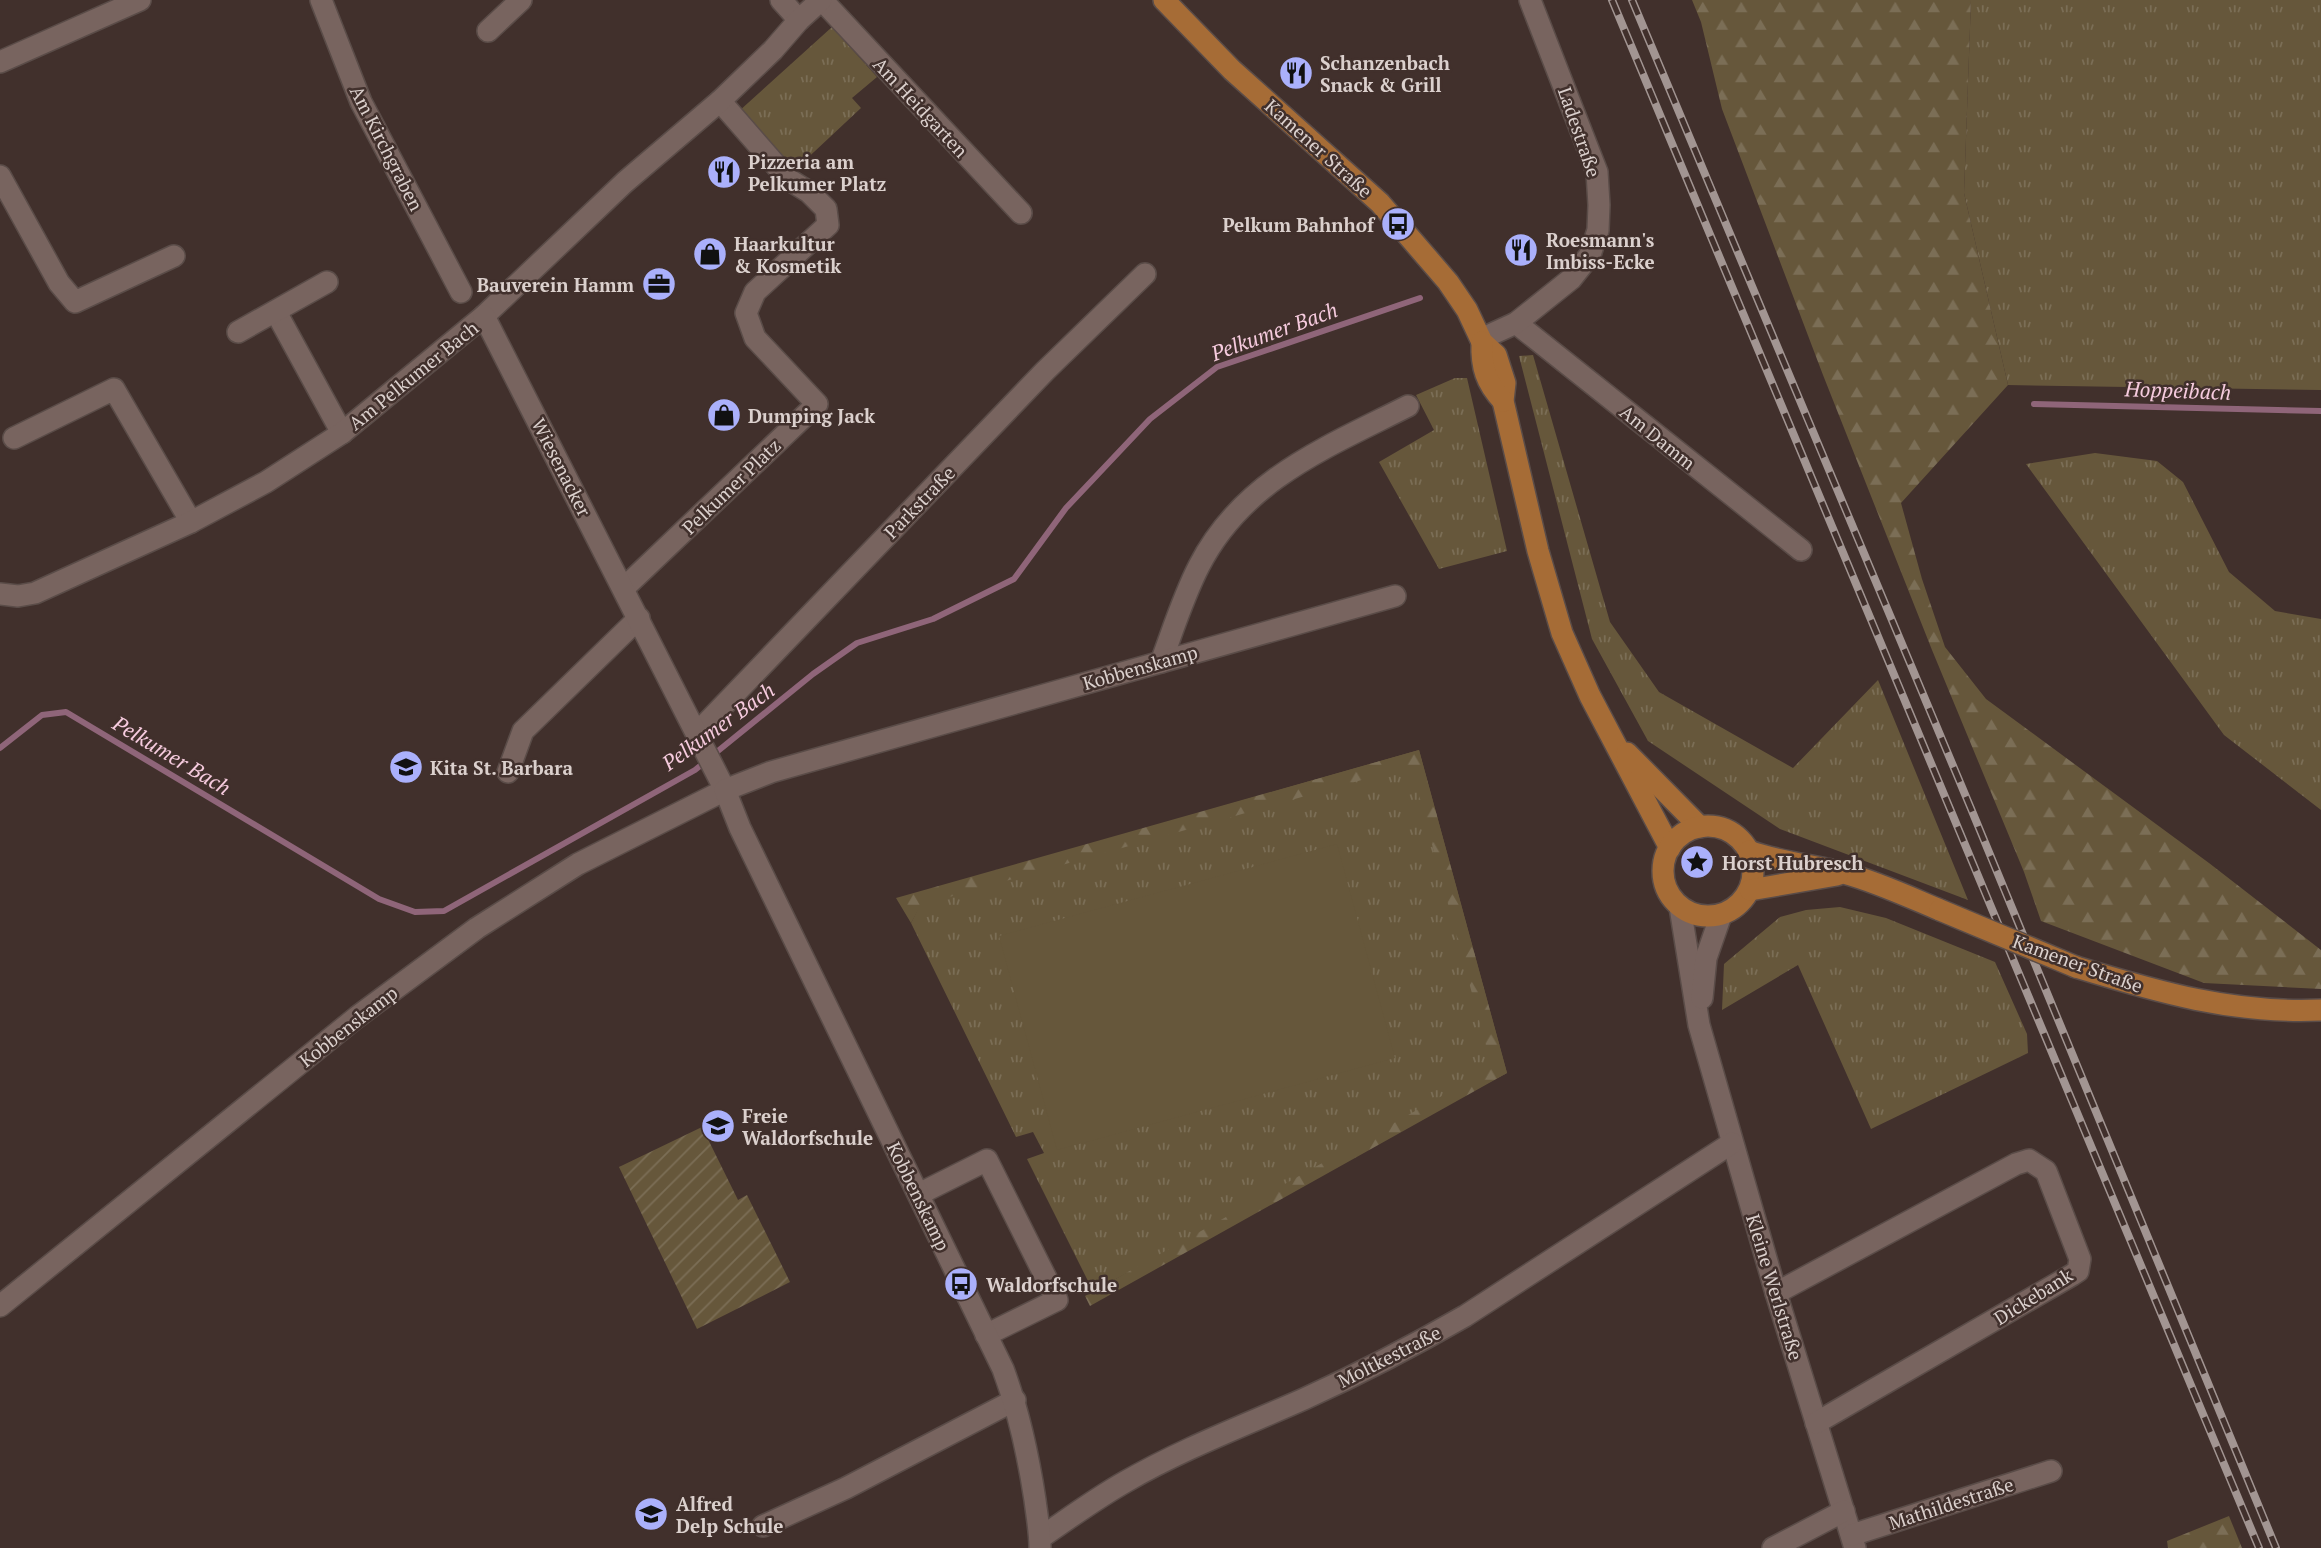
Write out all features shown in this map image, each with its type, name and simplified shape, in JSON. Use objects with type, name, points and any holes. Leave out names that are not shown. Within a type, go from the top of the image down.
[{"type":"main road","name":"Kamener Straße","points":[[1164,0],[1232,70],[1380,203],[1453,289],[1467,310],[1481,341],[1481,361],[1491,388],[1503,401],[1538,551],[1562,634],[1611,736],[1670,848]]},
{"type":"main road","name":"Kamener Straße","points":[[1611,736],[1700,827]]},
{"type":"main road","points":[[1700,827],[1719,827],[1736,836],[1749,851],[1753,866],[1750,890],[1741,903],[1721,915],[1699,916],[1680,907],[1664,884],[1664,865],[1670,848],[1683,834],[1700,827]]},
{"type":"main road","name":"Kamener Straße","points":[[1749,851],[1772,859],[1869,880],[2076,967],[2146,988],[2254,1010],[2321,1010]]},
{"type":"main road","name":"Kamener Straße","points":[[1750,890],[1846,874]]},
{"type":"street","points":[[0,62],[141,0]]},
{"type":"street","name":"Am Kirchgraben","points":[[321,0],[361,102],[461,292]]},
{"type":"street","points":[[488,31],[522,0]]},
{"type":"street","points":[[780,0],[799,20]]},
{"type":"street","name":"Am Pelkumer Bach","points":[[2,595],[35,593],[191,522],[265,482],[342,433],[484,316],[625,182],[720,102],[821,0]]},
{"type":"street","name":"Am Heidgarten","points":[[821,0],[1021,213]]},
{"type":"street","name":"Ladestraße","points":[[1481,341],[1516,323],[1571,279],[1590,255],[1598,230],[1600,205],[1597,172],[1530,0]]},
{"type":"street","name":"Pelkumer Platz","points":[[624,589],[817,404],[755,338],[746,313],[755,292],[828,225],[826,209],[809,192],[788,178],[720,102]]},
{"type":"street","points":[[0,176],[59,283],[75,302],[174,256]]},
{"type":"street","name":"Parkstraße","points":[[700,739],[1035,381],[1145,274]]},
{"type":"street","points":[[238,331],[327,282]]},
{"type":"street","points":[[276,312],[342,433]]},
{"type":"street","name":"Wiesenacker","points":[[484,316],[724,790]]},
{"type":"street","name":"Am Damm","points":[[1516,323],[1801,550]]},
{"type":"street","points":[[14,438],[114,388],[191,522]]},
{"type":"street","points":[[1161,662],[1199,566],[1239,508],[1271,481],[1408,406]]},
{"type":"street","name":"Kobbenskamp","points":[[0,1306],[357,1017],[477,928],[578,864],[724,790],[784,768],[1395,596]]},
{"type":"street","points":[[508,772],[523,731],[639,618]]},
{"type":"street","name":"Kobbenskamp","points":[[724,790],[1015,1400],[1028,1455],[1040,1543]]},
{"type":"street","name":"Kleine Werlstraße","points":[[1680,907],[1699,1025],[1776,1293],[1853,1542]]},
{"type":"street","name":"Kleine Werlstraße","points":[[1699,1025],[1706,958],[1721,915]]},
{"type":"street","name":"Moltkestraße","points":[[1040,1543],[1125,1482],[1215,1436],[1339,1383],[1424,1340],[1732,1143]]},
{"type":"street","points":[[919,1194],[987,1160],[1057,1300],[986,1335]]},
{"type":"street","name":"Dickebank","points":[[1776,1293],[2016,1164],[2029,1160],[2046,1171],[2080,1259],[2078,1271],[2072,1275],[1816,1423]]},
{"type":"street","points":[[763,1526],[846,1488],[1015,1400]]},
{"type":"street","name":"Mathildestraße","points":[[1853,1542],[2051,1471]]},
{"type":"street","points":[[1773,1548],[1844,1511]]},
{"type":"green space","points":[[1692,0],[1971,0],[1964,193],[2008,385],[1901,503],[1922,579],[1945,647],[1986,699],[2209,863],[2321,950],[2321,989],[2204,983],[2041,921],[2024,872],[1823,375],[1722,109],[1701,22]]},
{"type":"green space","points":[[1971,0],[2321,0],[2321,390],[2008,385],[1964,193]]},
{"type":"green space","points":[[832,27],[877,77],[852,98],[861,108],[799,166],[783,163],[738,112]]},
{"type":"green space","points":[[1533,355],[1610,622],[1659,692],[1793,768],[1878,680],[1968,900],[1780,829],[1648,741],[1592,639],[1519,356]]},
{"type":"green space","points":[[1455,378],[1467,378],[1507,551],[1439,569],[1379,462],[1434,430],[1416,395]]},
{"type":"green space","points":[[2095,453],[2157,461],[2183,482],[2229,572],[2275,611],[2321,619],[2321,810],[2224,735],[2026,464]]},
{"type":"green space","points":[[1419,750],[1507,1073],[1093,1291],[1027,1159],[1044,1153],[1033,1132],[1016,1137],[911,923],[920,905],[915,894]]},
{"type":"green space","points":[[1419,750],[1507,1073],[1090,1306],[1085,1296],[1492,1068],[1411,766],[921,905],[911,923],[896,898]]},
{"type":"green space","points":[[1337,844],[1395,1058],[1057,1150],[999,936]]},
{"type":"green space","points":[[1840,907],[1886,918],[1995,962],[2027,1034],[2028,1053],[1871,1129],[1798,965],[1722,1010],[1724,964],[1780,917],[1806,910]]},
{"type":"green space","points":[[702,1127],[738,1200],[747,1195],[790,1282],[697,1329],[619,1167]]},
{"type":"green space","points":[[2229,1516],[2242,1548],[2168,1548],[2167,1541]]},
{"type":"waterway","name":"Pelkumer Bach","points":[[713,755],[813,674],[857,643],[933,619],[1014,579],[1066,508],[1150,419],[1217,367],[1420,298]]},
{"type":"waterway","name":"Hoppeibach","points":[[2034,404],[2321,411]]},
{"type":"waterway","name":"Pelkumer Bach","points":[[0,748],[42,715],[66,712],[379,899],[415,912],[444,911],[705,762]]},
{"type":"railway","points":[[1612,0],[2259,1548]]},
{"type":"railway","points":[[1632,0],[1972,811],[2276,1548]]},
{"type":"place","name":"Schanzenbach Snack & Grill","points":[[1296,73]]},
{"type":"place","name":"Pizzeria am Pelkumer Platz","points":[[724,172]]},
{"type":"place","name":"Pelkum Bahnhof","points":[[1398,224]]},
{"type":"place","name":"Roesmann's Imbiss-Ecke","points":[[1521,250]]},
{"type":"place","name":"Haarkultur & Kosmetik","points":[[710,254]]},
{"type":"place","name":"Bauverein Hamm","points":[[659,284]]},
{"type":"place","name":"Dumping Jack","points":[[724,415]]},
{"type":"place","name":"Kita St. Barbara","points":[[406,767]]},
{"type":"place","name":"Horst Hubresch","points":[[1697,862]]},
{"type":"place","name":"Freie Waldorfschule","points":[[718,1126]]},
{"type":"place","name":"Waldorfschule","points":[[961,1284]]},
{"type":"place","name":"Alfred Delp Schule","points":[[651,1514]]}]
